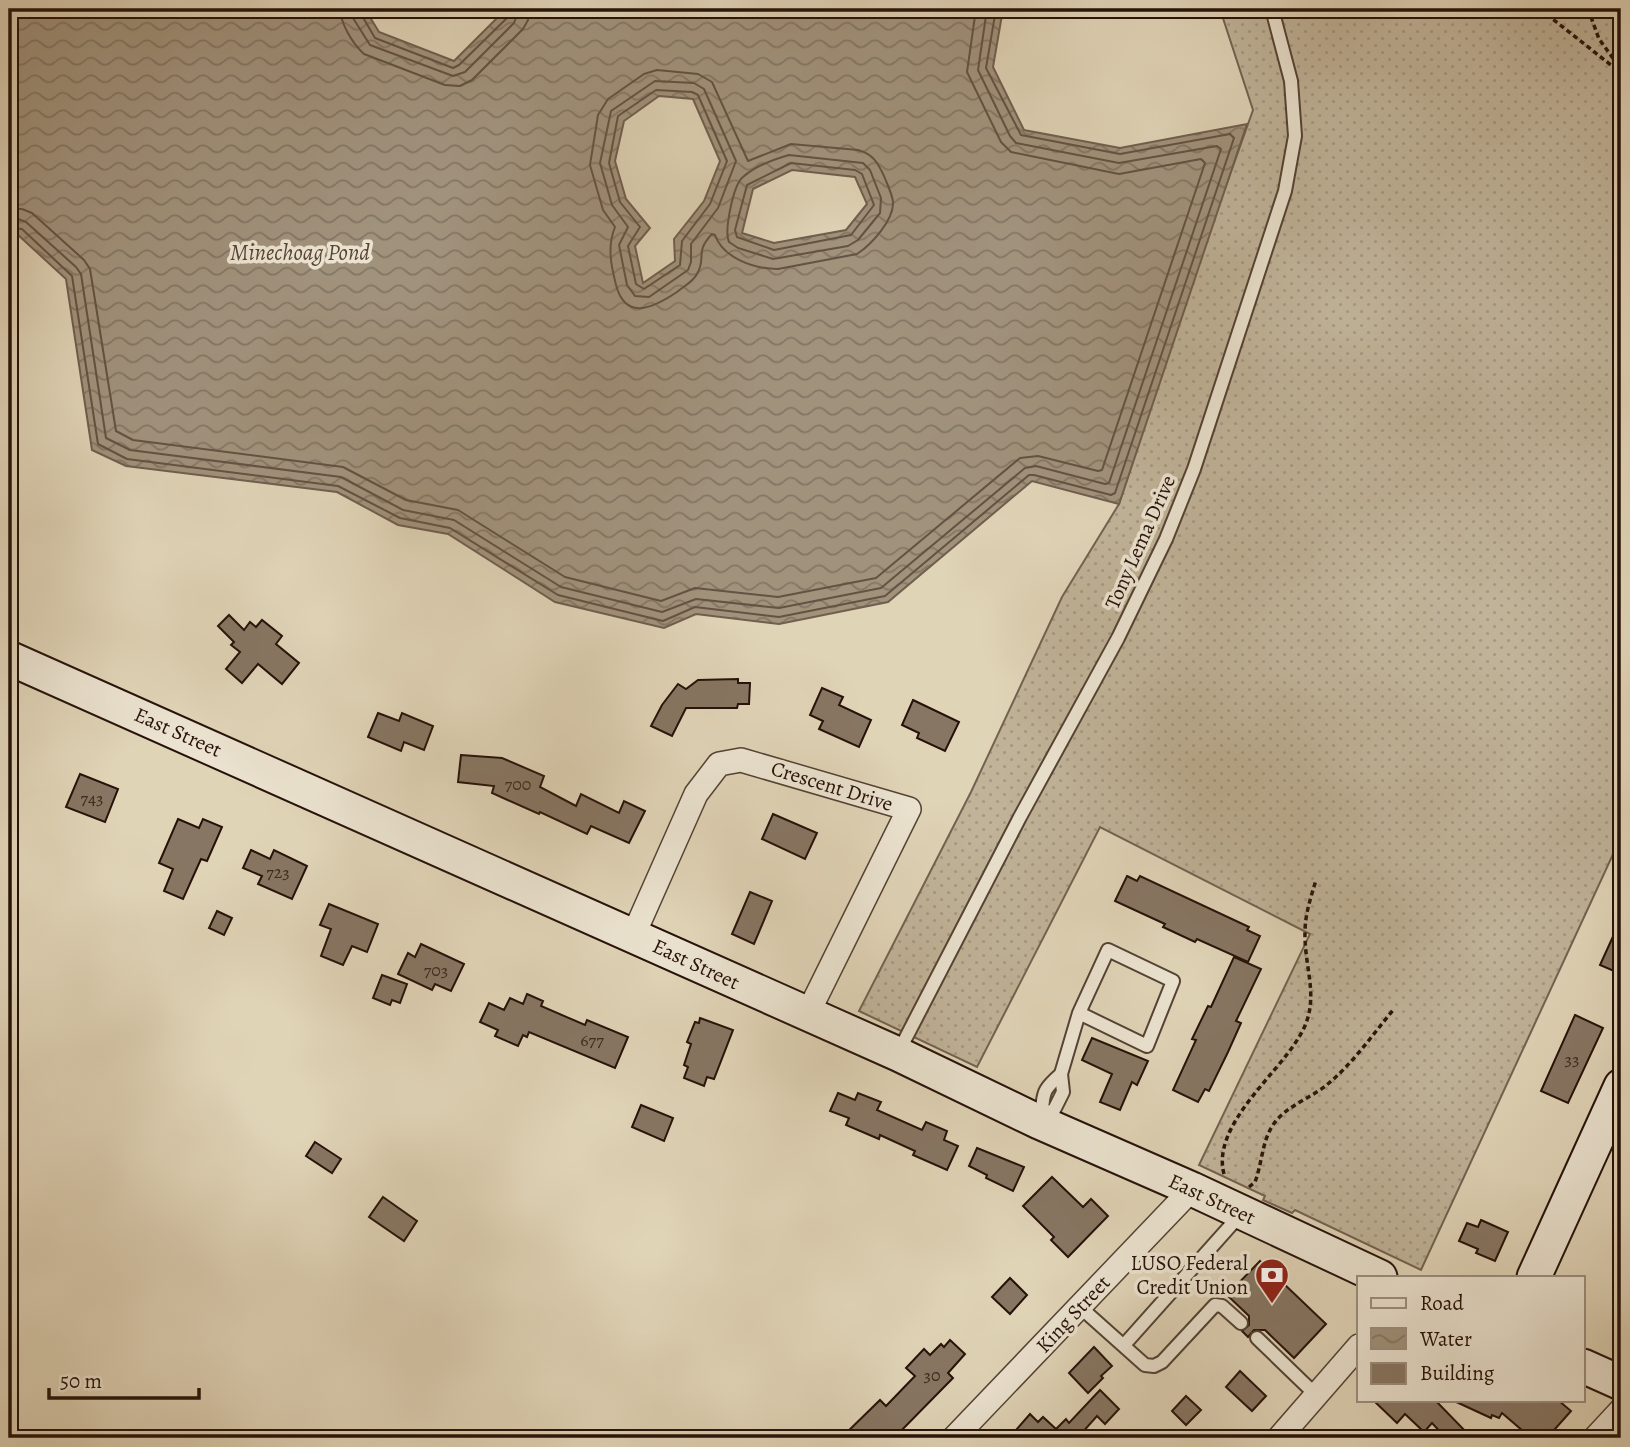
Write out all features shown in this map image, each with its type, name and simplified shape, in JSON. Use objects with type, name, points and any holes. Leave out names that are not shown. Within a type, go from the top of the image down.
[{"type":"main road","name":"East Street","points":[[9,658],[898,1054],[1192,1189],[1243,1201],[1378,1276]]},
{"type":"main road","points":[[1534,1276],[1621,1086]]},
{"type":"main road","points":[[1584,1366],[1621,1383]]},
{"type":"street","name":"Crescent Drive","points":[[634,936],[696,794],[719,764],[741,760],[909,810],[807,1015]]},
{"type":"street","name":"King Street","points":[[954,1438],[1192,1189]]},
{"type":"street","points":[[1279,1438],[1357,1348]]},
{"type":"street","points":[[1595,1438],[1621,1410]]},
{"type":"lane","name":"Tony Lema Drive","points":[[898,1054],[1020,817],[1118,638],[1166,539],[1194,469],[1286,191],[1296,136],[1291,80],[1272,9]]},
{"type":"lane","points":[[1040,1118],[1041,1102],[1048,1085],[1061,1074],[1079,1013],[1108,950],[1173,981],[1147,1046],[1079,1013]]},
{"type":"lane","points":[[1124,1345],[1243,1201]]},
{"type":"lane","points":[[1080,1307],[1145,1365],[1154,1366],[1161,1362],[1215,1305],[1222,1306],[1241,1323]]},
{"type":"lane","points":[[1257,1338],[1316,1395]]},
{"type":"path","points":[[1540,9],[1621,71]]},
{"type":"path","points":[[1588,9],[1599,39],[1621,71]]},
{"type":"path","points":[[1225,1180],[1221,1167],[1222,1154],[1229,1133],[1239,1115],[1299,1038],[1307,1022],[1312,985],[1304,934],[1316,880]]},
{"type":"path","points":[[1243,1201],[1255,1182],[1268,1133],[1275,1122],[1286,1111],[1326,1086],[1345,1069],[1394,1009]]},
{"type":"shaded area","points":[[1220,9],[1621,9],[1621,837],[1421,1270],[1295,1210],[1292,1213],[1263,1200],[1265,1196],[1199,1165],[1310,934],[1100,827],[977,1067],[859,1011],[971,792],[1062,597],[1119,504],[1187,295],[1253,110]]},
{"type":"water","name":"Minechoag Pond","points":[[9,9],[365,9],[379,32],[454,61],[506,9],[1003,9],[993,67],[1024,130],[1120,148],[1247,124],[1119,504],[1032,481],[888,602],[779,624],[696,614],[664,628],[555,602],[448,534],[398,525],[337,492],[126,466],[92,450],[66,279],[17,234],[9,235]],"holes":[[[659,96],[693,99],[720,161],[704,201],[674,239],[675,261],[643,283],[635,246],[650,228],[626,199],[615,161],[624,121]],[[792,170],[855,177],[867,204],[846,230],[774,243],[742,233],[753,189]]]},
{"type":"building","points":[[229,615],[244,630],[250,622],[256,627],[262,620],[282,636],[276,644],[299,663],[282,684],[258,664],[242,683],[226,669],[240,652],[231,645],[234,642],[218,626]]},
{"type":"building","points":[[738,679],[738,683],[750,683],[749,704],[738,704],[737,708],[686,708],[672,736],[651,726],[662,705],[678,684],[686,689],[698,680]]},
{"type":"building","points":[[822,688],[843,697],[839,705],[871,720],[859,747],[819,729],[823,721],[810,715]]},
{"type":"building","points":[[913,700],[959,722],[945,751],[917,738],[919,733],[902,725]]},
{"type":"building","points":[[378,713],[399,721],[402,713],[433,726],[424,750],[404,742],[401,751],[368,737]]},
{"type":"building","points":[[461,755],[502,758],[544,776],[540,787],[576,806],[581,794],[619,813],[624,801],[645,811],[629,843],[591,826],[587,834],[492,793],[494,786],[458,782]]},
{"type":"building","points":[[80,774],[118,789],[105,822],[66,807]]},
{"type":"building","points":[[773,814],[817,833],[805,859],[762,839]]},
{"type":"building","points":[[178,819],[199,828],[203,819],[222,827],[207,861],[201,859],[183,899],[164,891],[173,869],[159,863]]},
{"type":"building","points":[[251,850],[270,859],[274,850],[307,866],[292,899],[258,884],[262,876],[243,868]]},
{"type":"building","points":[[1127,876],[1137,881],[1140,876],[1249,927],[1247,930],[1260,936],[1248,962],[1197,939],[1195,942],[1163,927],[1165,924],[1115,901]]},
{"type":"building","points":[[750,892],[772,901],[754,944],[732,934]]},
{"type":"building","points":[[329,904],[378,924],[367,952],[352,946],[343,965],[321,956],[331,929],[320,925]]},
{"type":"building","points":[[217,911],[232,918],[224,935],[209,928]]},
{"type":"building","points":[[1621,919],[1621,974],[1600,965]]},
{"type":"building","points":[[421,944],[464,964],[451,991],[435,984],[432,990],[398,974],[408,953],[415,957]]},
{"type":"building","points":[[1234,957],[1261,969],[1236,1021],[1241,1023],[1228,1052],[1209,1091],[1205,1089],[1198,1102],[1173,1090],[1196,1040],[1192,1039],[1208,1006],[1211,1007]]},
{"type":"building","points":[[382,975],[407,984],[400,1003],[392,1000],[390,1005],[373,998]]},
{"type":"building","points":[[527,994],[543,1001],[541,1006],[585,1025],[587,1020],[628,1037],[615,1068],[529,1032],[527,1037],[523,1035],[518,1046],[495,1036],[498,1030],[480,1022],[489,1003],[504,1010],[510,998],[523,1004]]},
{"type":"building","points":[[1575,1015],[1603,1028],[1568,1103],[1541,1091]]},
{"type":"building","points":[[700,1018],[733,1030],[714,1079],[707,1077],[704,1086],[684,1078],[688,1067],[684,1065],[691,1044],[687,1042],[695,1022],[699,1023]]},
{"type":"building","points":[[1092,1038],[1148,1061],[1137,1085],[1132,1082],[1120,1110],[1100,1102],[1112,1074],[1082,1060]]},
{"type":"building","points":[[838,1093],[855,1100],[858,1093],[881,1102],[877,1110],[922,1130],[926,1122],[947,1131],[944,1140],[958,1146],[947,1170],[913,1155],[915,1151],[880,1135],[879,1139],[846,1125],[849,1118],[830,1111]]},
{"type":"building","points":[[641,1105],[673,1118],[664,1141],[632,1127]]},
{"type":"building","points":[[315,1142],[341,1159],[332,1173],[306,1156]]},
{"type":"building","points":[[977,1148],[1024,1167],[1013,1191],[969,1166]]},
{"type":"building","points":[[1052,1177],[1083,1207],[1091,1199],[1108,1216],[1068,1257],[1051,1240],[1054,1237],[1023,1206]]},
{"type":"building","points":[[383,1197],[417,1221],[404,1241],[369,1217]]},
{"type":"building","points":[[1481,1220],[1508,1232],[1495,1261],[1476,1253],[1478,1249],[1459,1241],[1467,1223],[1478,1227]]},
{"type":"building","name":"LUSO Federal Credit Union","points":[[1260,1261],[1326,1324],[1294,1358],[1265,1330],[1254,1330],[1248,1337],[1242,1331],[1249,1325],[1249,1316],[1227,1295]]},
{"type":"building","points":[[1010,1278],[1027,1295],[1010,1314],[992,1297]]},
{"type":"building","points":[[950,1340],[965,1354],[948,1373],[953,1378],[894,1438],[841,1438],[880,1400],[886,1406],[915,1376],[906,1368],[924,1349],[930,1355],[941,1344],[944,1347]]},
{"type":"building","points":[[1094,1347],[1112,1366],[1088,1393],[1069,1373]]},
{"type":"building","points":[[1240,1371],[1266,1396],[1252,1411],[1226,1387]]},
{"type":"building","points":[[1100,1390],[1119,1409],[1105,1424],[1097,1416],[1080,1435],[1084,1438],[1009,1438],[1030,1414],[1038,1422],[1043,1417],[1056,1429],[1066,1419],[1069,1423]]},
{"type":"building","points":[[1186,1396],[1201,1410],[1186,1425],[1172,1411]]},
{"type":"building","points":[[1375,1402],[1437,1402],[1472,1438],[1446,1438],[1432,1423],[1424,1432],[1405,1414],[1397,1423]]},
{"type":"building","points":[[1456,1402],[1560,1402],[1571,1411],[1547,1438],[1531,1438],[1502,1413],[1499,1418],[1492,1415],[1491,1418]]},
{"type":"place","name":"LUSO Federal Credit Union","points":[[1272,1305]]}]
